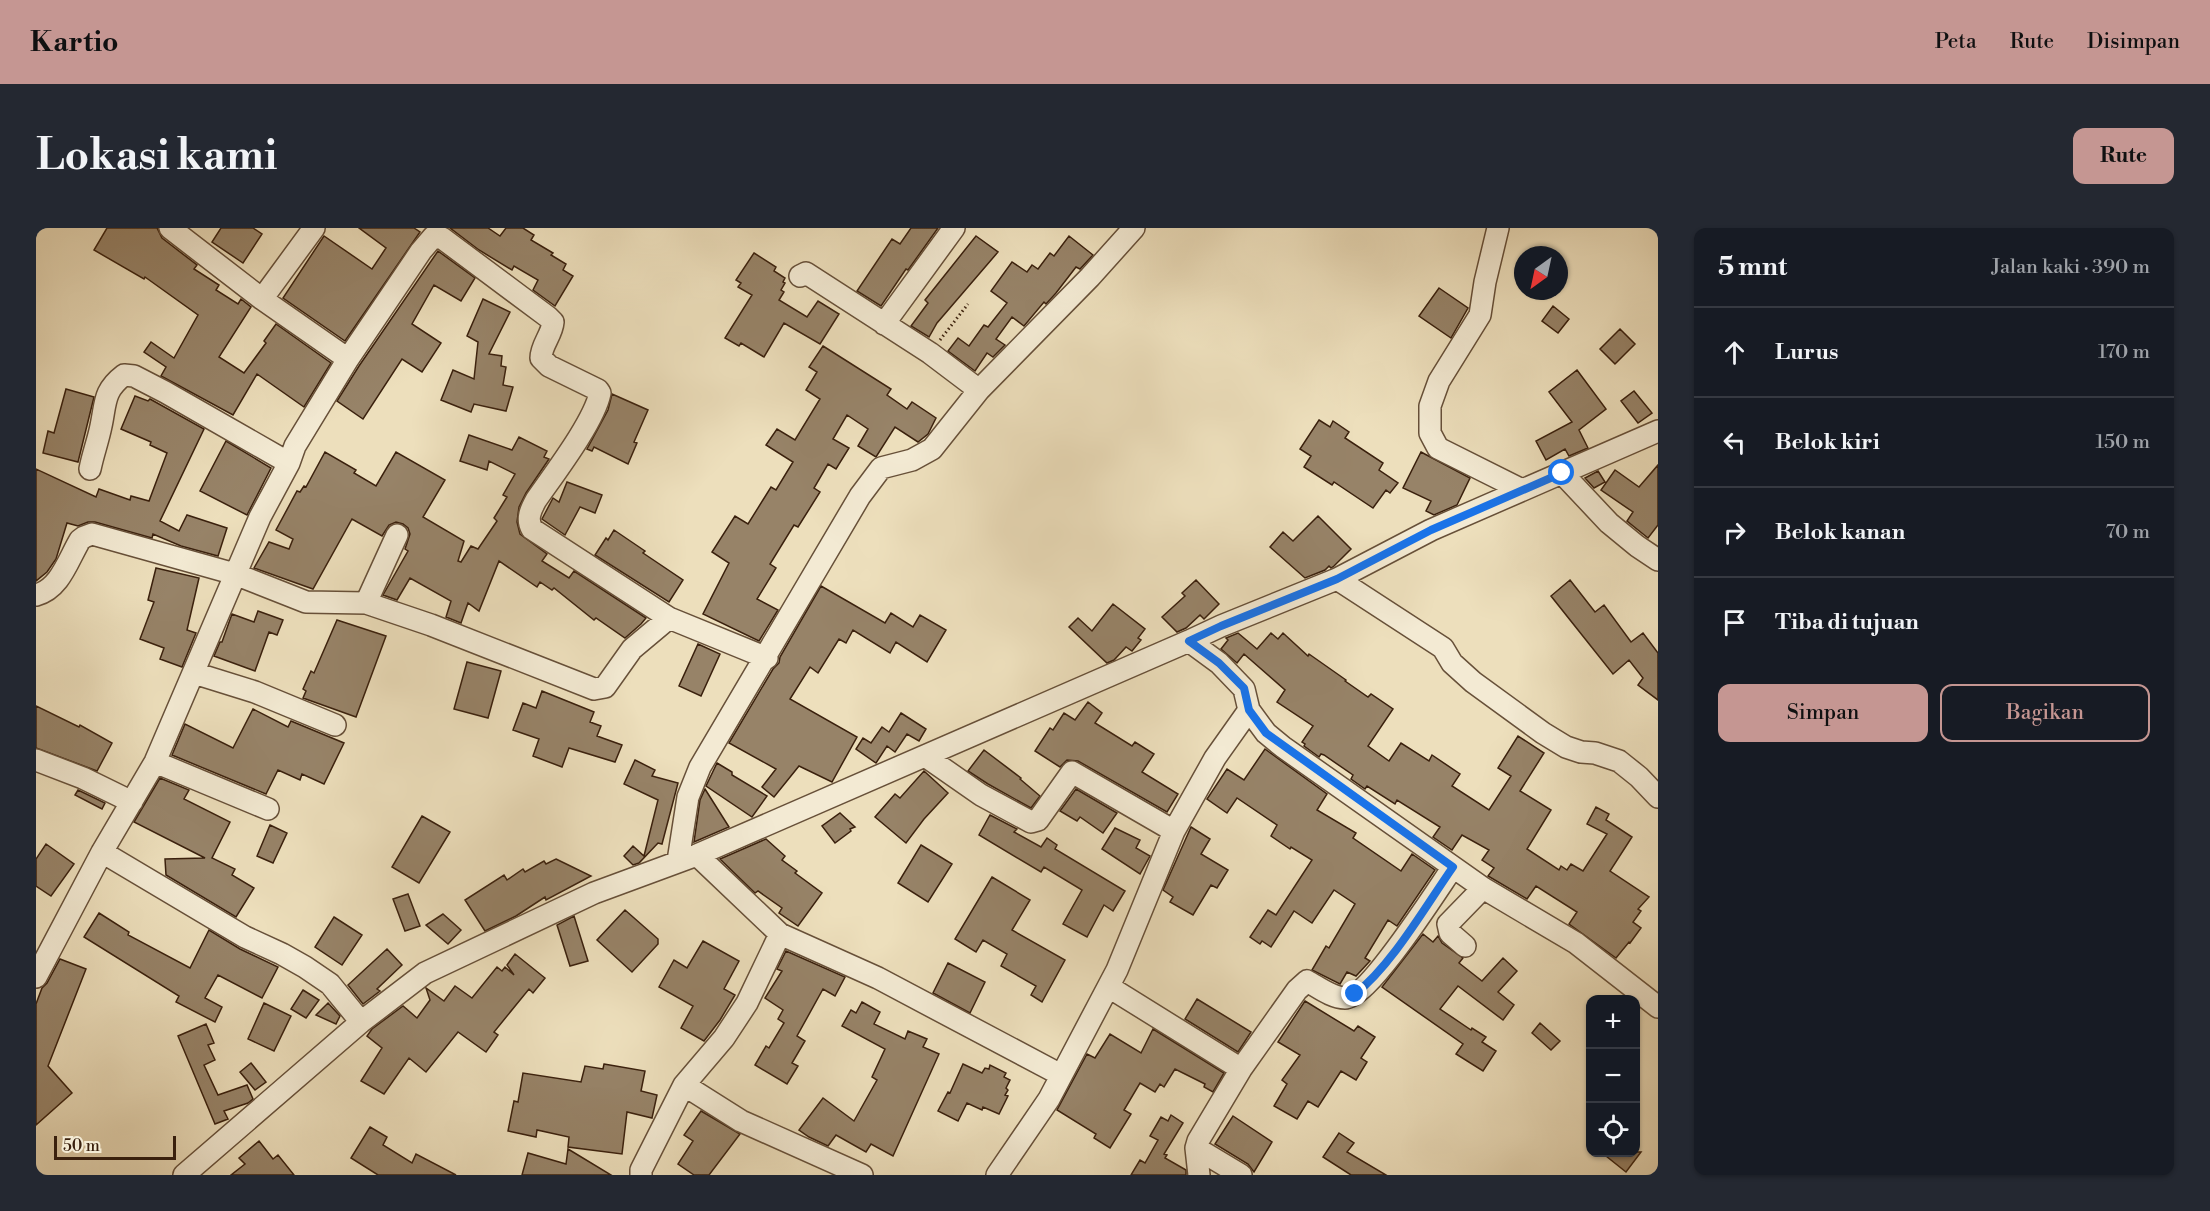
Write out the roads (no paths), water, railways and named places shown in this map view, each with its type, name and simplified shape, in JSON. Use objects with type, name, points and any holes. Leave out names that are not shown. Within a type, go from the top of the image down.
[{"type":"street","points":[[170,228],[262,298],[348,359]]},
{"type":"street","points":[[262,298],[314,228]]},
{"type":"street","points":[[884,324],[954,228]]},
{"type":"street","points":[[688,858],[688,796],[700,768],[767,658],[860,496],[881,468],[912,460],[932,449],[980,390],[1090,277],[1134,228]]},
{"type":"street","points":[[1498,228],[1480,315],[1439,381],[1430,406],[1430,433],[1438,448],[1522,490]]},
{"type":"street","points":[[36,976],[102,852],[155,762],[235,574],[296,446],[348,359],[421,251],[433,237],[442,238],[548,317],[553,322],[553,328],[541,352],[541,358],[549,366],[598,390],[599,395],[586,425],[530,512],[532,529],[669,618],[767,658]]},
{"type":"street","points":[[800,276],[806,273],[815,278],[930,353],[980,390]]},
{"type":"street","points":[[90,469],[106,397],[114,382],[124,375],[134,376],[165,392],[289,463]]},
{"type":"street","points":[[184,1175],[361,1022],[424,973],[594,892],[688,858],[1221,626],[1337,579],[1431,530],[1658,431]]},
{"type":"street","points":[[1562,473],[1609,524],[1658,560]]},
{"type":"street","points":[[36,595],[44,593],[53,585],[62,575],[80,540],[92,534],[235,574],[306,602],[366,603],[442,629],[594,689],[605,687],[632,649],[669,618]]},
{"type":"street","points":[[366,603],[397,535]]},
{"type":"street","points":[[1337,579],[1443,648],[1452,663],[1473,682],[1543,733],[1566,747],[1619,761],[1639,777],[1658,797]]},
{"type":"street","points":[[1189,641],[1219,663],[1244,688],[1249,710],[1266,733],[1283,747],[1482,888],[1576,944],[1658,1007]]},
{"type":"street","points":[[194,673],[255,692],[335,725]]},
{"type":"street","points":[[997,1175],[1028,1131],[1109,987],[1174,831],[1215,758],[1249,710]]},
{"type":"street","points":[[925,756],[981,795],[1031,822],[1038,820],[1072,772],[1174,831]]},
{"type":"street","points":[[36,760],[83,778],[132,802]]},
{"type":"street","points":[[155,762],[268,809]]},
{"type":"street","points":[[102,852],[245,937],[305,967],[330,984],[361,1022]]},
{"type":"street","points":[[688,858],[780,934],[878,978],[1061,1075]]},
{"type":"street","points":[[1199,1175],[1196,1148],[1198,1141],[1241,1069],[1297,990],[1307,981],[1335,996],[1346,998],[1368,984],[1453,867]]},
{"type":"street","points":[[1465,946],[1450,933],[1448,924],[1482,888]]},
{"type":"street","points":[[641,1175],[646,1159],[684,1085],[724,1038],[747,1003],[780,934]]},
{"type":"street","points":[[1109,987],[1241,1069]]},
{"type":"street","points":[[684,1085],[741,1121],[862,1175]]},
{"type":"street","points":[[1196,1148],[1241,1175]]}]
